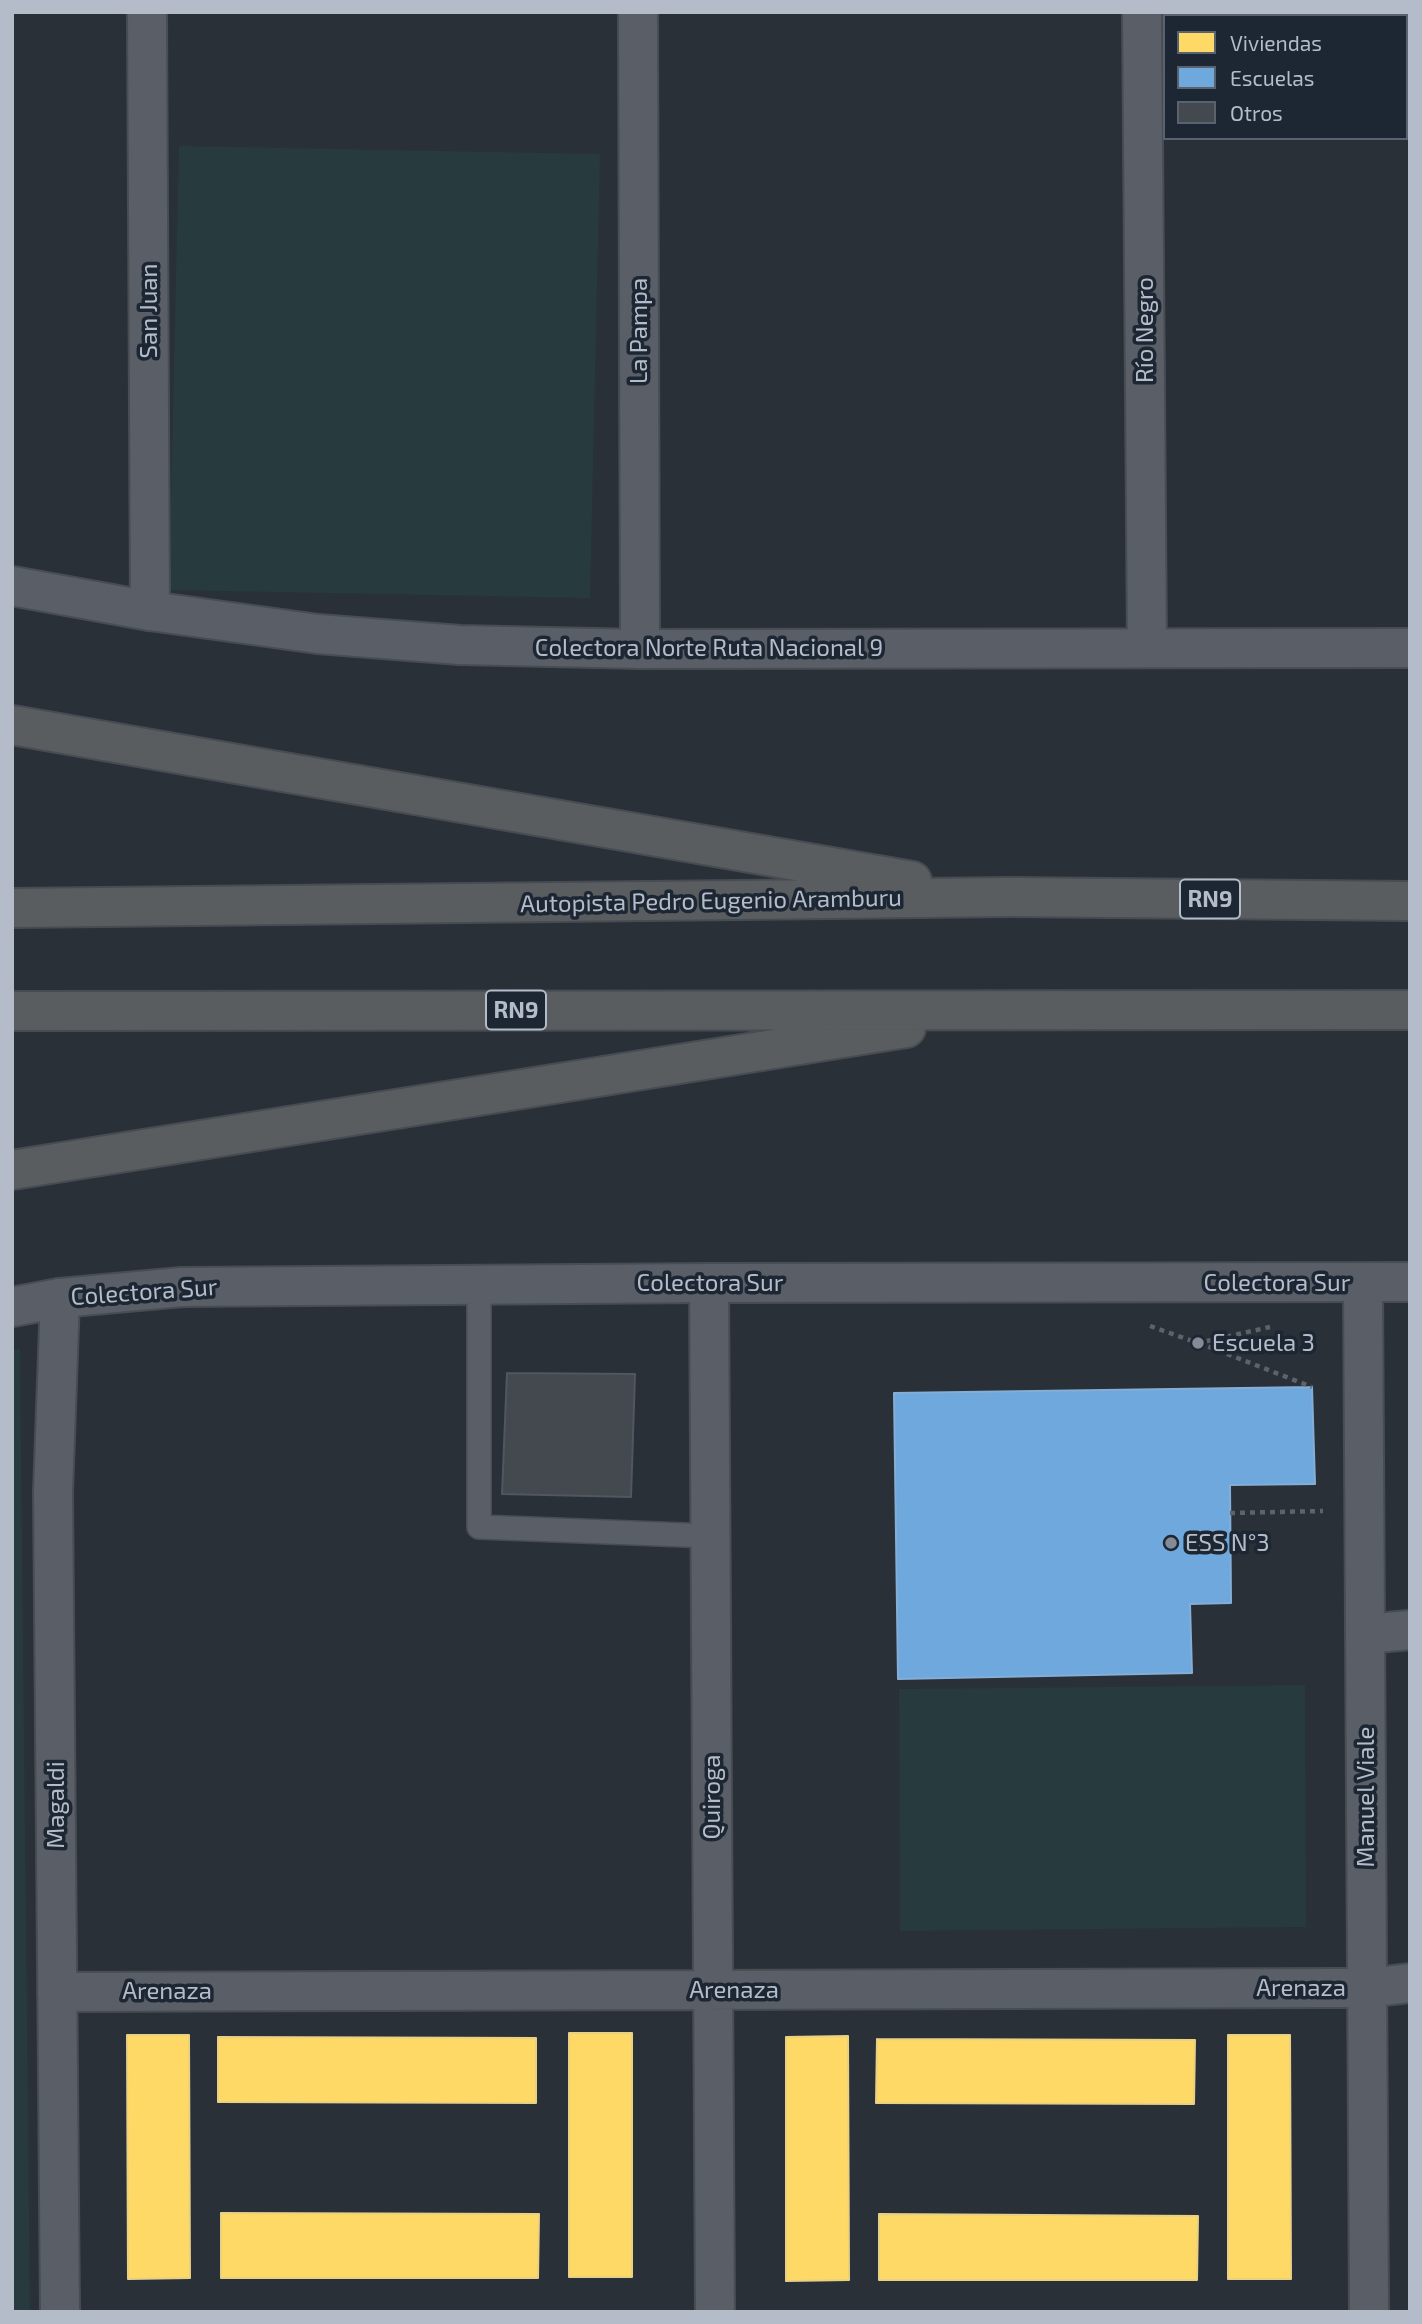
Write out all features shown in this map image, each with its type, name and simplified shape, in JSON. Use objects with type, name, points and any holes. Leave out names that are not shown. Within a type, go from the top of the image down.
[{"type":"highway","points":[[12,726],[1011,897]]},
{"type":"highway","name":"Autopista Pedro Eugenio Aramburu","points":[[12,908],[1011,897],[1410,901]]},
{"type":"highway","points":[[12,1170],[1020,1010]]},
{"type":"highway","name":"RN9","points":[[12,1011],[1410,1010]]},
{"type":"street","name":"San Juan","points":[[147,12],[150,611]]},
{"type":"street","name":"La Pampa","points":[[638,12],[640,649]]},
{"type":"street","name":"Río Negro","points":[[1142,12],[1147,648]]},
{"type":"street","name":"Colectora Norte Ruta Nacional 9","points":[[12,586],[150,611],[331,635],[460,645],[640,649],[1410,648]]},
{"type":"street","name":"Colectora Sur","points":[[12,1307],[60,1298],[182,1287],[1410,1282]]},
{"type":"street","name":"Quiroga","points":[[709,1283],[715,2312]]},
{"type":"street","name":"Manuel Viale","points":[[1363,1283],[1369,2312]]},
{"type":"street","name":"Magaldi","points":[[60,1298],[53,1492],[60,2312]]},
{"type":"street","points":[[1366,1634],[1410,1630]]},
{"type":"street","name":"Arenaza","points":[[57,1992],[1367,1988],[1410,1983]]},
{"type":"lane","points":[[479,1285],[479,1527],[710,1535]]},
{"type":"path","points":[[1140,1322],[1312,1387]]},
{"type":"path","points":[[1198,1343],[1275,1326]]},
{"type":"path","points":[[1230,1513],[1365,1510]]},
{"type":"green space","points":[[179,146],[600,154],[590,598],[169,590]]},
{"type":"green space","points":[[20,1349],[30,2312],[12,2312],[12,1350]]},
{"type":"green space","points":[[1305,1685],[1306,1927],[900,1931],[899,1689]]},
{"type":"building: Viviendas","points":[[569,2033],[632,2033],[632,2277],[569,2277]]},
{"type":"building: Viviendas","points":[[127,2035],[189,2035],[190,2278],[128,2279]]},
{"type":"building: Viviendas","points":[[1228,2035],[1290,2035],[1291,2279],[1228,2279]]},
{"type":"building: Viviendas","points":[[848,2036],[849,2280],[786,2281],[786,2037]]},
{"type":"building: Viviendas","points":[[218,2037],[536,2038],[536,2103],[218,2102]]},
{"type":"building: Viviendas","points":[[877,2039],[1195,2040],[1194,2104],[876,2103]]},
{"type":"building: Viviendas","points":[[221,2213],[539,2214],[538,2278],[221,2278]]},
{"type":"building: Viviendas","points":[[879,2214],[1198,2216],[1197,2280],[879,2280]]},
{"type":"building: Escuelas","points":[[1312,1387],[1315,1484],[1230,1485],[1231,1603],[1190,1604],[1192,1673],[898,1679],[894,1393]]},
{"type":"building: Otros","points":[[507,1373],[635,1374],[631,1497],[502,1494]]},
{"type":"place","name":"Escuela 3","points":[[1198,1343]]},
{"type":"place","name":"ESS N°3","points":[[1171,1543]]}]
